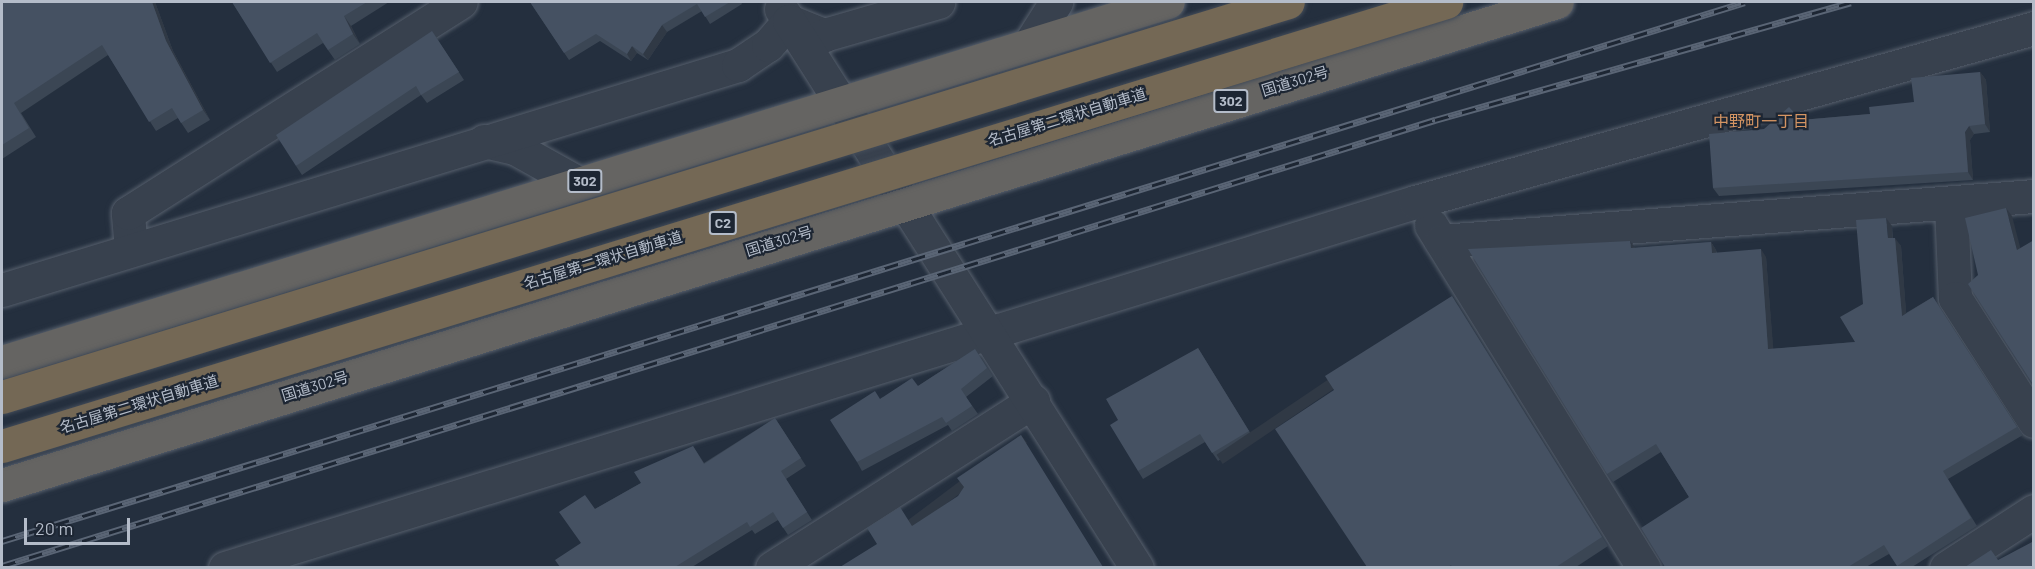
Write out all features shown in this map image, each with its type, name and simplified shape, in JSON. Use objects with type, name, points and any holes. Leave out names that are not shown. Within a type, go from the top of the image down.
[{"type":"highway","name":"302","points":[[2,362],[1168,2]]},
{"type":"highway","points":[[2,397],[1288,2]]},
{"type":"highway","name":"名古屋第二環状自動車道","points":[[2,446],[1446,2]]},
{"type":"highway","name":"国道302号","points":[[2,485],[904,201],[1557,2]]},
{"type":"street","points":[[131,249],[129,213],[461,2]]},
{"type":"street","points":[[783,11],[810,33],[843,33],[938,2]]},
{"type":"street","points":[[1030,43],[1056,2]]},
{"type":"street","points":[[2,290],[738,65],[768,45],[783,11]]},
{"type":"street","points":[[783,11],[992,335],[1137,567]]},
{"type":"street","points":[[225,567],[992,335],[1415,202],[2034,28]]},
{"type":"street","points":[[484,141],[514,148],[578,183]]},
{"type":"street","points":[[1441,241],[2034,196]]},
{"type":"street","points":[[1415,202],[1644,567]]},
{"type":"street","points":[[1951,204],[1955,298],[2034,421]]},
{"type":"street","points":[[772,567],[1033,401]]},
{"type":"street","points":[[1946,567],[2034,511]]},
{"type":"building","points":[[2,2],[152,2],[166,41],[203,110],[181,123],[172,108],[149,122],[102,45],[14,103],[29,128],[2,145]]},
{"type":"building","points":[[232,2],[367,2],[344,16],[353,34],[328,50],[317,33],[270,63]]},
{"type":"building","points":[[530,2],[730,2],[705,17],[697,4],[662,25],[643,54],[632,46],[627,54],[596,34],[564,53]]},
{"type":"building","points":[[432,31],[459,72],[421,95],[416,86],[296,166],[276,135]]},
{"type":"building","points":[[1980,72],[1985,124],[1969,126],[1965,132],[1968,172],[1713,188],[1709,134],[1764,129],[1789,107],[1801,120],[1870,114],[1869,107],[1914,102],[1911,78]]},
{"type":"building","points":[[2006,208],[2017,250],[2034,240],[2034,386],[1968,284],[1978,275],[1965,218]]},
{"type":"building","points":[[1886,218],[1888,238],[1895,238],[1902,316],[1933,297],[2017,427],[1943,471],[1971,518],[1897,566],[1884,545],[1848,567],[1665,567],[1641,528],[1689,497],[1656,444],[1607,474],[1468,249],[1630,241],[1631,248],[1711,242],[1712,253],[1761,249],[1768,349],[1855,342],[1840,317],[1863,304],[1856,220]]},
{"type":"building","points":[[1452,296],[1602,537],[1556,567],[1452,567],[1451,565],[1448,567],[1367,567],[1275,429],[1334,390],[1325,376]]},
{"type":"building","points":[[1198,348],[1249,431],[1212,453],[1200,434],[1138,471],[1110,425],[1118,420],[1106,399]]},
{"type":"building","points":[[975,349],[987,368],[961,389],[972,406],[946,423],[942,417],[857,462],[830,420],[875,391],[880,399],[912,378],[918,386]]},
{"type":"building","points":[[775,418],[801,458],[781,471],[807,512],[783,528],[773,512],[750,527],[747,522],[675,567],[560,567],[555,560],[581,543],[559,512],[585,495],[595,509],[641,483],[634,472],[693,446],[704,464]]},
{"type":"building","points":[[1021,435],[1103,567],[840,567],[877,544],[867,528],[900,507],[912,526],[958,496],[964,487],[957,478]]},
{"type":"building","points":[[2034,541],[2034,567],[1965,567],[1991,550],[1998,560]]},
{"type":"railway","points":[[2,541],[1745,2]]},
{"type":"railway","points":[[2,566],[1435,120],[1851,2]]},
{"type":"district","name":"中野町一丁目","points":[[1761,121]]}]
